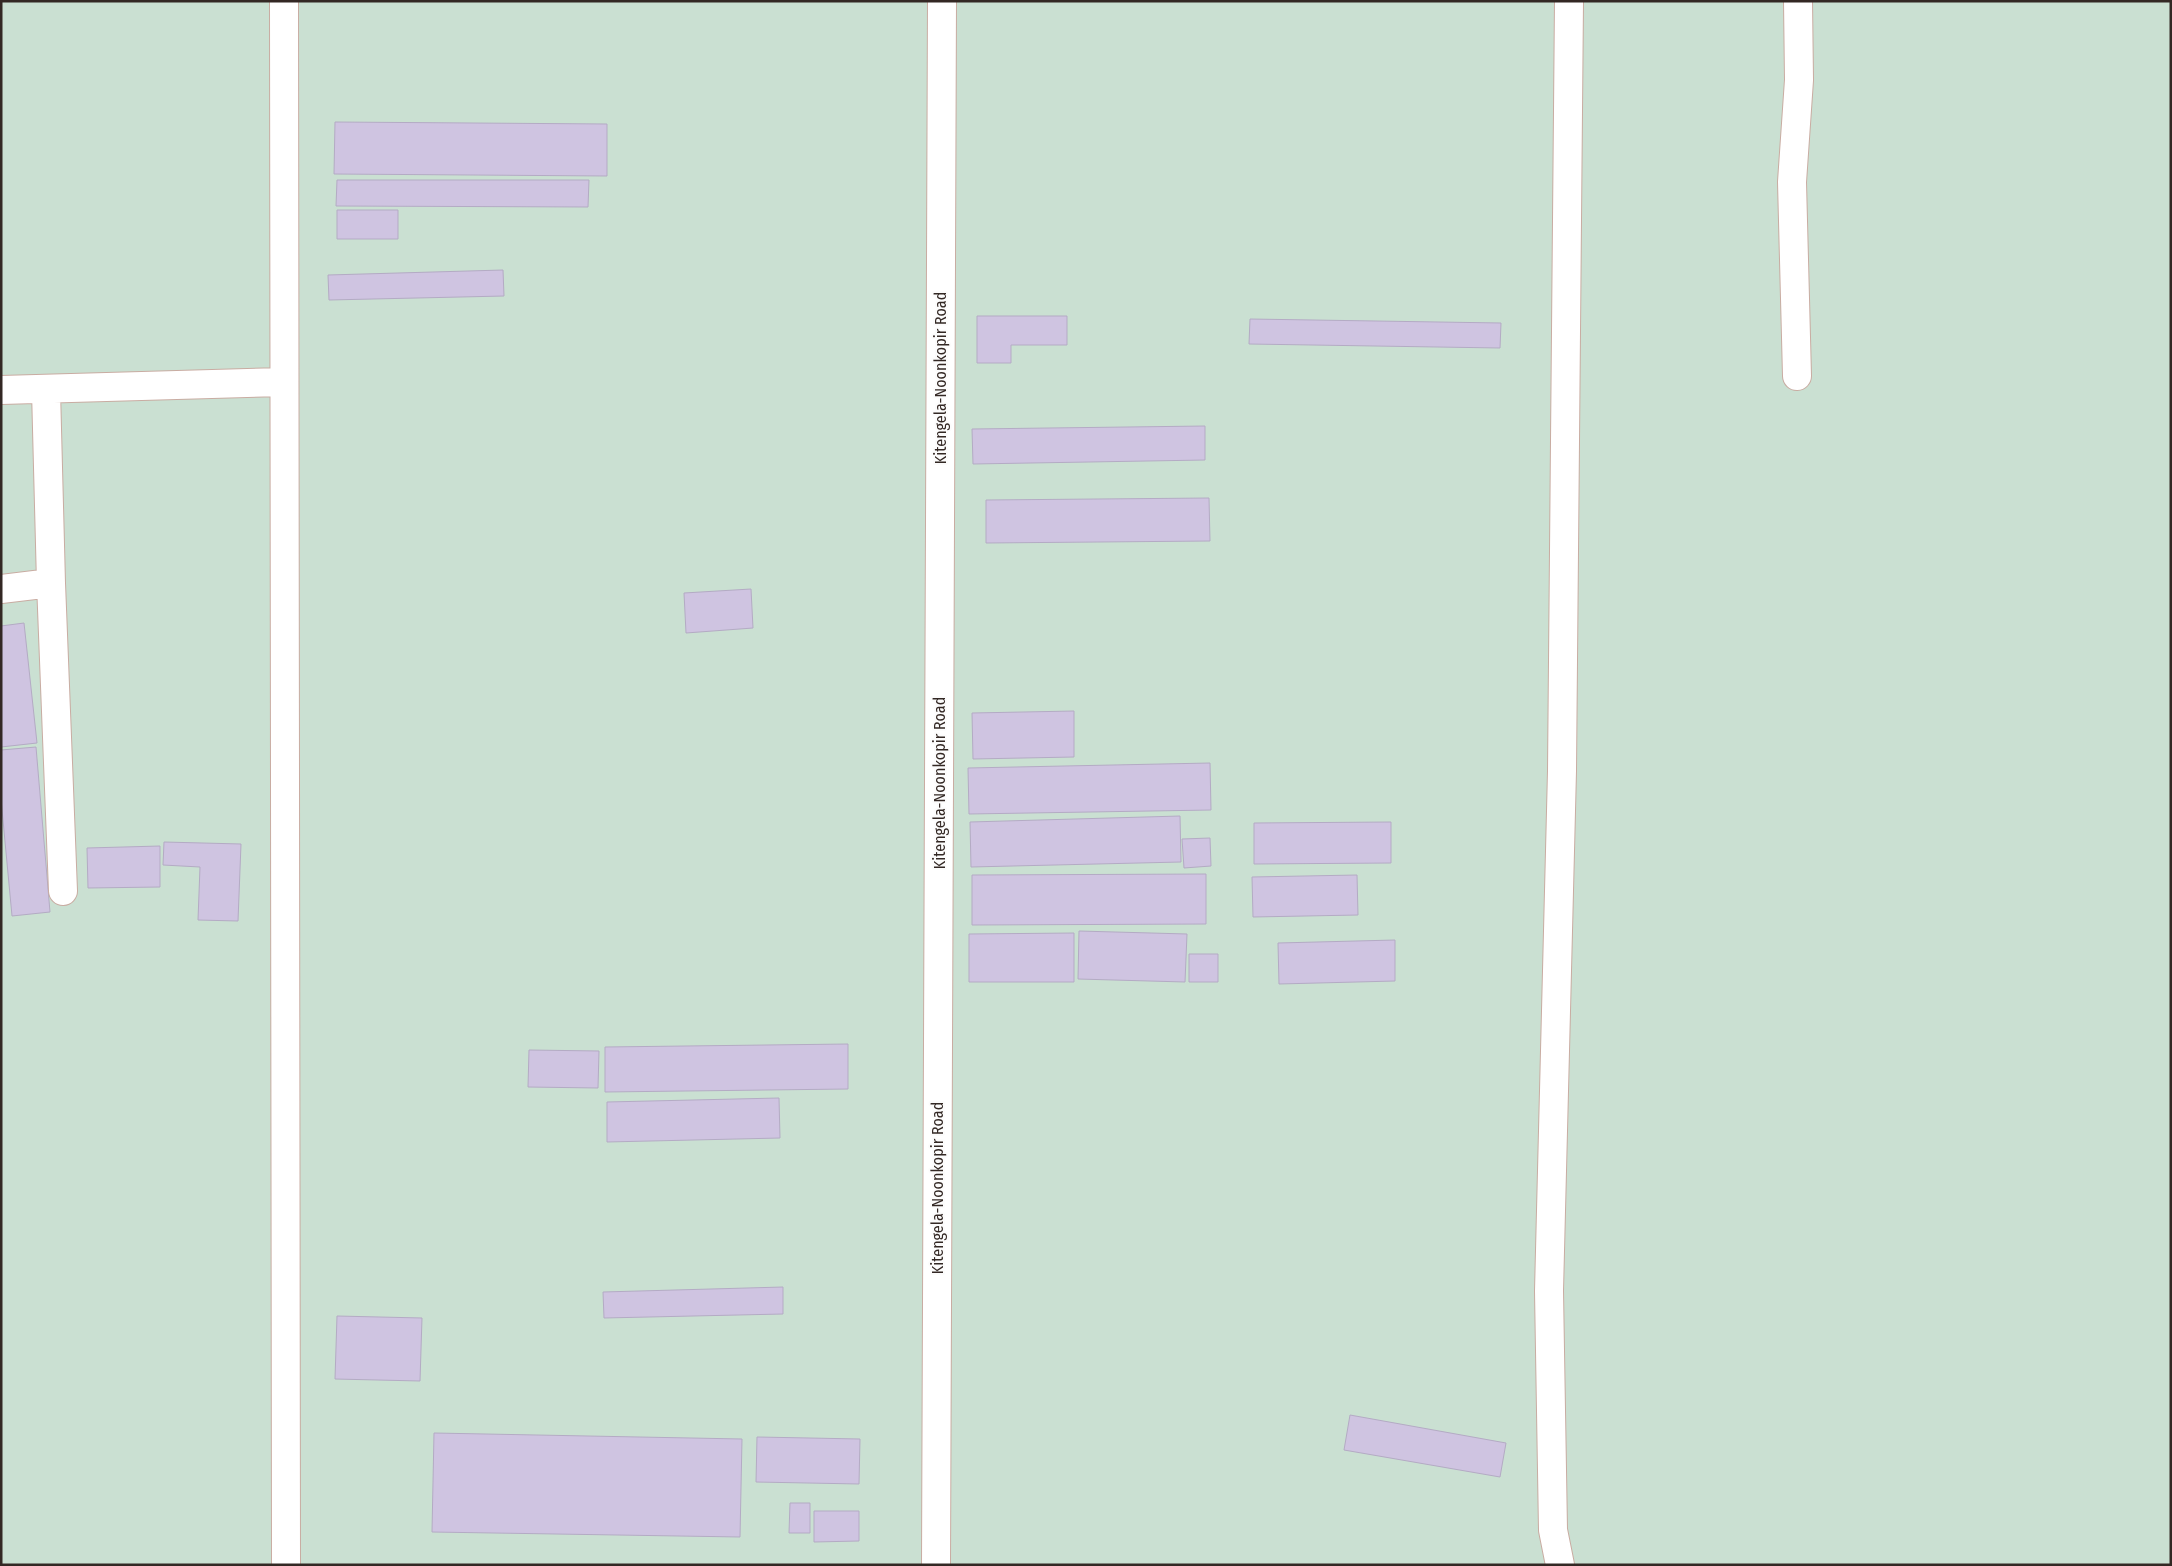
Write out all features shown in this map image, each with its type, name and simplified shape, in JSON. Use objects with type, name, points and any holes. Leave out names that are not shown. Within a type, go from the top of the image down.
[{"type":"street","points":[[284,1],[286,1565]]},
{"type":"street","name":"Kitengela-Noonkopir Road","points":[[936,1565],[942,1]]},
{"type":"street","points":[[1560,1565],[1553,1530],[1548,1291],[1562,772],[1569,1]]},
{"type":"street","points":[[1797,376],[1792,182],[1799,80],[1798,1]]},
{"type":"street","points":[[1,390],[284,382]]},
{"type":"street","points":[[46,390],[51,583],[63,891]]},
{"type":"street","points":[[1,589],[51,583]]},
{"type":"green space","points":[[1,1],[2171,1],[2171,1565],[1,1565]]},
{"type":"building","points":[[335,122],[607,124],[607,176],[334,174]]},
{"type":"building","points":[[337,180],[589,180],[588,207],[336,206]]},
{"type":"building","points":[[337,210],[398,210],[398,239],[337,239]]},
{"type":"building","points":[[503,270],[504,296],[329,300],[328,275]]},
{"type":"building","points":[[977,316],[1067,316],[1067,345],[1011,345],[1011,363],[977,363]]},
{"type":"building","points":[[1250,319],[1501,323],[1500,348],[1249,344]]},
{"type":"building","points":[[1205,426],[1205,460],[973,464],[972,429]]},
{"type":"building","points":[[1209,498],[1210,541],[986,543],[986,500]]},
{"type":"building","points":[[751,589],[753,628],[686,633],[684,593]]},
{"type":"building","points":[[24,623],[37,743],[1,747],[1,626]]},
{"type":"building","points":[[1074,711],[1074,757],[973,759],[972,713]]},
{"type":"building","points":[[36,747],[50,912],[12,916],[1,799],[1,750]]},
{"type":"building","points":[[1210,763],[1211,810],[969,814],[968,768]]},
{"type":"building","points":[[1180,816],[1181,862],[971,867],[970,822]]},
{"type":"building","points":[[1391,822],[1391,863],[1254,864],[1254,823]]},
{"type":"building","points":[[1210,838],[1211,866],[1184,868],[1182,839]]},
{"type":"building","points":[[164,842],[241,844],[238,921],[198,920],[200,867],[163,865]]},
{"type":"building","points":[[160,846],[160,887],[88,888],[87,848]]},
{"type":"building","points":[[1206,874],[1206,924],[972,925],[972,875]]},
{"type":"building","points":[[1357,875],[1358,915],[1253,917],[1252,877]]},
{"type":"building","points":[[1079,931],[1187,934],[1185,982],[1078,979]]},
{"type":"building","points":[[1074,933],[1074,982],[969,982],[969,934]]},
{"type":"building","points":[[1395,940],[1395,981],[1279,984],[1278,943]]},
{"type":"building","points":[[1189,954],[1218,954],[1218,982],[1189,982]]},
{"type":"building","points":[[848,1044],[848,1089],[605,1092],[605,1047]]},
{"type":"building","points":[[529,1050],[599,1051],[598,1088],[528,1087]]},
{"type":"building","points":[[779,1098],[780,1138],[607,1142],[607,1102]]},
{"type":"building","points":[[783,1287],[783,1314],[604,1318],[603,1292]]},
{"type":"building","points":[[337,1316],[422,1318],[420,1381],[335,1379]]},
{"type":"building","points":[[1350,1415],[1506,1443],[1500,1477],[1344,1450]]},
{"type":"building","points":[[434,1433],[742,1439],[740,1537],[432,1532]]},
{"type":"building","points":[[757,1437],[860,1439],[859,1484],[756,1482]]},
{"type":"building","points":[[790,1503],[810,1503],[810,1533],[789,1533]]},
{"type":"building","points":[[814,1511],[859,1511],[859,1541],[814,1542]]}]
